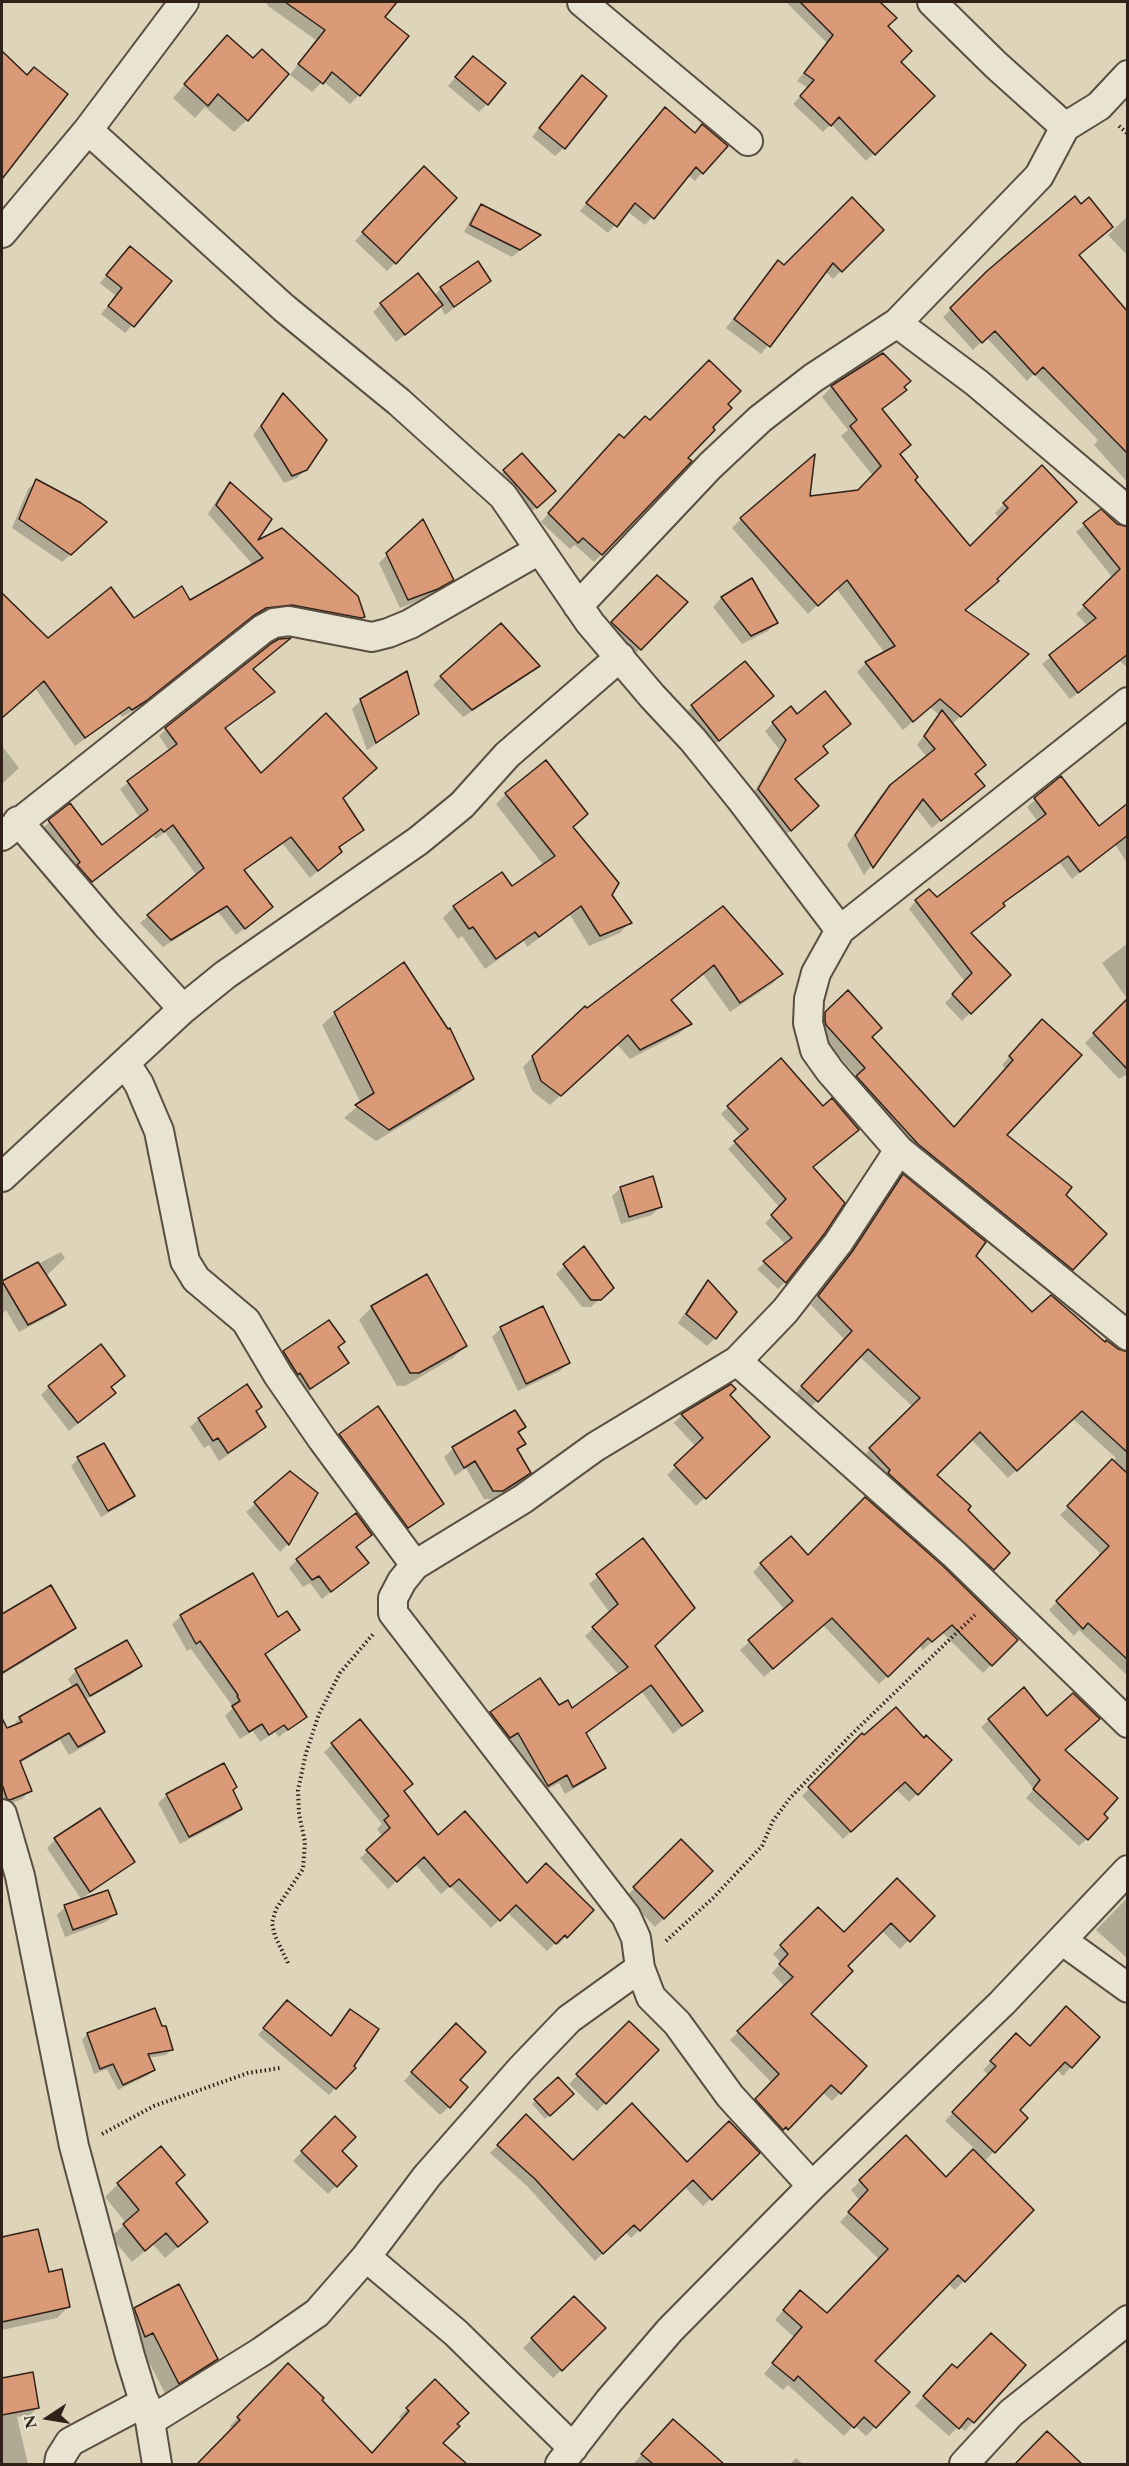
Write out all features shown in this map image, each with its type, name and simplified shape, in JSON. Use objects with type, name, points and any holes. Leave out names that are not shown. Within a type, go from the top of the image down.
[{"type":"street","points":[[2,233],[88,130],[184,2]]},
{"type":"street","points":[[582,2],[748,141]]},
{"type":"street","points":[[932,2],[996,65],[1065,127]]},
{"type":"street","points":[[578,606],[703,473],[760,419],[813,378],[897,323],[1039,176],[1065,127],[1099,106],[1128,75]]},
{"type":"street","points":[[88,130],[284,308],[399,402],[503,496],[578,606],[736,793],[840,930]]},
{"type":"street","points":[[897,323],[977,383],[1128,512]]},
{"type":"street","points":[[183,1009],[106,924],[10,828],[274,623],[289,621],[372,637],[388,633],[410,624],[539,550]]},
{"type":"street","points":[[2,1177],[183,1009],[225,975],[418,841],[462,805],[507,755],[620,657]]},
{"type":"street","points":[[1128,702],[840,930],[816,973],[809,999],[808,1023],[815,1050],[830,1071],[899,1150],[1128,1336]]},
{"type":"street","points":[[126,1064],[139,1084],[159,1131],[185,1261],[196,1279],[246,1321],[278,1375],[316,1430],[380,1521],[415,1565]]},
{"type":"street","points":[[812,2186],[730,2096],[677,2023],[651,1997],[640,1968],[632,1926],[610,1893],[393,1613],[393,1598],[402,1581],[415,1565],[523,1499],[595,1447],[736,1360],[785,1311],[838,1243],[899,1150]]},
{"type":"street","points":[[736,1360],[954,1554],[1128,1723]]},
{"type":"street","points":[[2,1814],[20,1876],[46,2002],[60,2086],[74,2146],[130,2356],[148,2411],[157,2464]]},
{"type":"street","points":[[366,2257],[456,2333],[566,2456],[609,2401],[670,2330],[812,2186],[994,2011],[1128,1870]]},
{"type":"street","points":[[1063,1941],[1128,1988]]},
{"type":"street","points":[[59,2464],[70,2442],[148,2411],[261,2352],[317,2313],[366,2257],[427,2176],[521,2069],[569,2019],[640,1968]]},
{"type":"street","points":[[964,2464],[1011,2413],[1128,2320]]},
{"type":"path","points":[[640,1968],[762,1846],[774,1821],[806,1782],[995,1594]]},
{"type":"path","points":[[288,1963],[275,1936],[272,1923],[276,1909],[303,1869],[305,1842],[299,1814],[298,1790],[306,1753],[319,1713],[340,1673],[393,1613]]},
{"type":"path","points":[[74,2146],[92,2140],[154,2106],[248,2073],[280,2068]]},
{"type":"building","points":[[285,2],[397,2],[385,17],[409,36],[360,96],[332,72],[323,84],[298,64],[325,30]]},
{"type":"building","points":[[800,2],[880,2],[897,18],[888,26],[912,51],[901,62],[935,96],[875,155],[839,117],[831,126],[800,96],[814,80],[804,73],[833,35]]},
{"type":"building","points":[[227,35],[253,58],[262,49],[289,74],[248,121],[218,94],[208,106],[184,84]]},
{"type":"building","points":[[2,51],[27,75],[34,67],[68,94],[2,179]]},
{"type":"building","points":[[473,56],[506,83],[488,105],[455,77]]},
{"type":"building","points":[[582,75],[607,96],[565,149],[539,128]]},
{"type":"building","points":[[665,107],[695,133],[702,124],[728,146],[703,174],[696,167],[654,219],[635,203],[617,227],[586,203]]},
{"type":"building","points":[[424,166],[457,198],[396,264],[362,232]]},
{"type":"building","points":[[1075,196],[1081,204],[1089,197],[1113,227],[1079,255],[1128,312],[1128,454],[1043,367],[1035,375],[995,331],[982,343],[950,308],[987,271]]},
{"type":"building","points":[[852,197],[884,230],[842,272],[833,263],[770,347],[734,319],[778,260],[784,265]]},
{"type":"building","points":[[481,204],[541,235],[520,250],[470,225]]},
{"type":"building","points":[[130,246],[172,281],[134,327],[108,306],[122,288],[106,275]]},
{"type":"building","points":[[478,261],[491,281],[454,307],[440,287]]},
{"type":"building","points":[[418,273],[443,305],[405,335],[380,303]]},
{"type":"building","points":[[883,353],[911,381],[904,387],[907,390],[882,409],[911,445],[900,454],[918,477],[915,480],[970,546],[1008,508],[1003,503],[1042,465],[1077,502],[997,579],[999,581],[965,610],[1029,654],[961,717],[940,699],[913,722],[865,662],[895,646],[847,580],[818,606],[740,518],[815,454],[810,496],[858,490],[881,466],[850,426],[857,420],[831,386]]},
{"type":"building","points":[[709,360],[741,391],[728,404],[732,408],[688,458],[692,461],[602,555],[583,538],[578,543],[548,513],[619,434],[624,438],[645,416],[650,420]]},
{"type":"building","points":[[283,393],[327,440],[307,470],[292,476],[261,426]]},
{"type":"building","points":[[522,453],[556,491],[537,508],[503,470]]},
{"type":"building","points":[[36,479],[81,503],[107,522],[71,555],[19,519]]},
{"type":"building","points":[[230,482],[272,519],[258,540],[282,528],[358,596],[365,617],[292,605],[266,608],[146,701],[132,710],[129,707],[85,738],[44,681],[2,718],[2,593],[48,638],[111,587],[134,618],[182,586],[190,600],[263,558],[216,505]]},
{"type":"building","points":[[1101,509],[1117,524],[1128,527],[1128,654],[1078,693],[1049,655],[1096,618],[1083,605],[1120,569],[1083,523]]},
{"type":"building","points":[[423,519],[454,580],[438,589],[408,600],[386,553]]},
{"type":"building","points":[[657,575],[688,602],[641,650],[611,622]]},
{"type":"building","points":[[752,578],[778,623],[751,636],[721,597]]},
{"type":"building","points":[[501,623],[540,666],[472,710],[440,676]]},
{"type":"building","points":[[291,638],[253,669],[275,692],[225,728],[261,773],[326,713],[377,768],[343,798],[364,830],[339,847],[342,852],[318,871],[291,837],[244,870],[273,907],[245,929],[227,906],[171,940],[147,915],[204,868],[173,825],[164,832],[161,829],[92,882],[77,865],[80,862],[48,820],[70,803],[102,845],[148,810],[127,781],[177,744],[165,728],[272,643],[279,639]]},
{"type":"building","points":[[745,661],[774,696],[719,741],[691,705]]},
{"type":"building","points":[[407,671],[419,714],[376,743],[360,699]]},
{"type":"building","points":[[825,691],[851,724],[823,746],[828,753],[795,779],[819,806],[791,831],[758,789],[786,740],[772,722],[791,706],[797,714]]},
{"type":"building","points":[[942,710],[986,765],[975,774],[985,786],[941,821],[923,799],[873,868],[855,835],[890,785],[935,749],[924,736]]},
{"type":"building","points":[[546,760],[588,814],[573,827],[619,883],[612,895],[632,923],[600,936],[581,906],[539,937],[535,932],[496,959],[473,927],[469,929],[453,906],[502,872],[512,886],[555,856],[505,793]]},
{"type":"building","points":[[1061,776],[1099,826],[1128,803],[1128,835],[1080,872],[1068,856],[1003,903],[1005,906],[971,933],[1011,975],[971,1014],[952,994],[972,973],[915,900],[929,889],[937,897],[1046,814],[1034,798]]},
{"type":"building","points":[[723,906],[783,974],[740,1003],[714,965],[671,1000],[692,1024],[640,1050],[628,1035],[561,1096],[541,1081],[532,1056],[585,1006],[587,1008]]},
{"type":"building","points":[[404,962],[448,1029],[450,1028],[474,1079],[389,1130],[355,1105],[374,1093],[334,1012]]},
{"type":"building","points":[[848,990],[882,1028],[872,1037],[954,1127],[1013,1060],[1009,1056],[1042,1019],[1082,1055],[1007,1135],[1072,1187],[1066,1195],[1107,1234],[1073,1270],[918,1144],[856,1076],[865,1068],[826,1025],[825,1021],[825,1012]]},
{"type":"building","points":[[1128,998],[1128,1070],[1093,1033]]},
{"type":"building","points":[[781,1058],[823,1106],[832,1098],[859,1130],[813,1167],[845,1203],[786,1283],[763,1261],[792,1238],[771,1215],[786,1199],[734,1141],[748,1129],[727,1106]]},
{"type":"building","points":[[903,1174],[986,1242],[976,1256],[1032,1312],[1051,1295],[1105,1342],[1106,1340],[1118,1349],[1128,1352],[1128,1453],[1082,1411],[1017,1471],[980,1432],[937,1475],[971,1506],[968,1510],[1010,1553],[994,1570],[888,1473],[890,1470],[869,1448],[920,1398],[868,1349],[818,1402],[801,1386],[852,1331],[818,1296],[852,1252]]},
{"type":"building","points":[[653,1176],[662,1207],[629,1217],[620,1187]]},
{"type":"building","points":[[584,1246],[614,1288],[601,1300],[591,1300],[563,1264]]},
{"type":"building","points":[[38,1262],[66,1305],[28,1325],[2,1281]]},
{"type":"building","points":[[427,1274],[467,1346],[419,1373],[410,1373],[371,1306]]},
{"type":"building","points":[[708,1280],[737,1312],[716,1339],[686,1314]]},
{"type":"building","points":[[543,1306],[570,1363],[526,1384],[500,1327]]},
{"type":"building","points":[[329,1320],[345,1342],[338,1347],[349,1363],[310,1389],[283,1351]]},
{"type":"building","points":[[101,1344],[125,1376],[111,1387],[116,1393],[78,1423],[48,1386]]},
{"type":"building","points":[[247,1384],[262,1407],[256,1411],[266,1427],[228,1453],[218,1438],[213,1441],[198,1418]]},
{"type":"building","points":[[731,1384],[736,1389],[730,1395],[770,1437],[706,1499],[674,1465],[703,1438],[681,1414]]},
{"type":"building","points":[[378,1406],[444,1504],[408,1528],[339,1434]]},
{"type":"building","points":[[515,1410],[526,1427],[518,1432],[526,1444],[517,1449],[531,1473],[503,1491],[493,1491],[475,1461],[464,1468],[452,1447]]},
{"type":"building","points":[[104,1443],[135,1496],[108,1511],[77,1457]]},
{"type":"building","points":[[1112,1459],[1128,1474],[1128,1660],[1088,1623],[1083,1629],[1056,1601],[1109,1546],[1067,1506]]},
{"type":"building","points":[[290,1471],[318,1493],[289,1545],[254,1502]]},
{"type":"building","points":[[865,1497],[943,1566],[1018,1640],[992,1666],[952,1625],[932,1642],[928,1638],[888,1677],[832,1618],[773,1669],[748,1640],[793,1601],[760,1563],[791,1536],[808,1555]]},
{"type":"building","points":[[356,1513],[372,1535],[356,1547],[369,1563],[331,1592],[319,1576],[312,1580],[296,1559]]},
{"type":"building","points":[[643,1538],[695,1608],[655,1646],[703,1711],[682,1726],[651,1685],[586,1733],[606,1768],[573,1787],[567,1775],[548,1786],[518,1733],[510,1738],[490,1712],[540,1678],[559,1705],[568,1700],[572,1708],[628,1667],[592,1627],[618,1604],[596,1574]]},
{"type":"building","points":[[253,1573],[278,1617],[287,1611],[300,1630],[265,1654],[307,1717],[288,1730],[284,1725],[269,1735],[262,1724],[249,1732],[232,1706],[240,1701],[238,1695],[200,1641],[196,1644],[180,1615]]},
{"type":"building","points":[[51,1585],[76,1628],[2,1673],[2,1614]]},
{"type":"building","points":[[127,1640],[142,1666],[90,1696],[75,1669]]},
{"type":"building","points":[[77,1684],[105,1732],[78,1747],[69,1733],[20,1761],[32,1791],[10,1800],[7,1799],[2,1784],[2,1718],[7,1728],[22,1722],[19,1717]]},
{"type":"building","points":[[1024,1687],[1047,1716],[1073,1693],[1100,1719],[1065,1750],[1118,1798],[1104,1814],[1108,1818],[1088,1840],[1033,1789],[1040,1780],[988,1719]]},
{"type":"building","points":[[896,1707],[924,1738],[926,1735],[952,1760],[918,1795],[905,1782],[851,1832],[808,1787],[862,1733],[864,1735]]},
{"type":"building","points":[[360,1719],[413,1784],[404,1791],[438,1835],[465,1811],[527,1883],[546,1863],[594,1910],[567,1938],[565,1935],[556,1944],[516,1905],[500,1921],[459,1879],[450,1887],[424,1857],[397,1882],[366,1850],[390,1828],[384,1820],[389,1816],[331,1743]]},
{"type":"building","points":[[224,1763],[237,1787],[233,1790],[242,1809],[189,1837],[166,1794]]},
{"type":"building","points":[[100,1808],[135,1862],[90,1892],[54,1838]]},
{"type":"building","points":[[681,1839],[713,1871],[664,1919],[633,1887]]},
{"type":"building","points":[[897,1878],[935,1916],[910,1942],[891,1923],[848,1966],[853,1971],[811,2014],[867,2066],[841,2094],[831,2085],[788,2130],[786,2127],[783,2130],[755,2099],[779,2074],[737,2031],[793,1977],[779,1964],[788,1954],[780,1945],[818,1907],[844,1932]]},
{"type":"building","points":[[108,1890],[117,1914],[73,1930],[64,1905]]},
{"type":"building","points":[[287,2000],[331,2036],[350,2009],[379,2029],[354,2066],[356,2068],[336,2089],[263,2028]]},
{"type":"building","points":[[1066,2006],[1100,2037],[1072,2068],[1065,2062],[1020,2110],[1028,2118],[995,2153],[952,2112],[996,2066],[990,2061],[1016,2033],[1030,2046]]},
{"type":"building","points":[[155,2008],[162,2026],[166,2026],[173,2050],[148,2054],[155,2070],[123,2085],[113,2064],[100,2069],[87,2033]]},
{"type":"building","points":[[629,2021],[659,2050],[606,2104],[576,2074]]},
{"type":"building","points":[[456,2023],[486,2052],[460,2080],[468,2087],[450,2108],[411,2072]]},
{"type":"building","points":[[558,2077],[574,2094],[550,2116],[534,2099]]},
{"type":"building","points":[[632,2103],[687,2162],[729,2121],[760,2153],[712,2200],[693,2180],[640,2231],[634,2225],[603,2254],[535,2179],[497,2145],[526,2114],[573,2160]]},
{"type":"building","points":[[335,2116],[356,2137],[342,2151],[357,2166],[337,2187],[301,2151]]},
{"type":"building","points":[[906,2135],[946,2177],[973,2149],[1034,2210],[965,2282],[958,2275],[875,2361],[910,2392],[876,2428],[864,2417],[854,2428],[798,2376],[794,2381],[772,2363],[802,2327],[783,2310],[800,2290],[827,2313],[888,2249],[848,2212],[868,2190],[859,2180]]},
{"type":"building","points":[[161,2146],[185,2175],[176,2183],[208,2222],[178,2247],[166,2233],[145,2251],[123,2224],[139,2210],[117,2183]]},
{"type":"building","points":[[38,2229],[49,2272],[62,2269],[70,2307],[2,2322],[2,2237]]},
{"type":"building","points":[[179,2284],[218,2359],[179,2384],[153,2333],[145,2337],[134,2308]]},
{"type":"building","points":[[574,2296],[606,2328],[562,2371],[531,2338]]},
{"type":"building","points":[[991,2333],[1026,2365],[974,2423],[968,2418],[959,2429],[923,2396],[952,2364],[957,2368]]},
{"type":"building","points":[[288,2363],[324,2398],[322,2400],[372,2453],[409,2411],[406,2408],[435,2379],[469,2413],[457,2424],[460,2426],[443,2443],[467,2464],[197,2464],[240,2420],[237,2417]]},
{"type":"building","points":[[33,2372],[39,2408],[2,2415],[2,2378]]},
{"type":"building","points":[[673,2419],[724,2464],[653,2464],[641,2454]]},
{"type":"building","points":[[1047,2431],[1082,2464],[1015,2464]]}]
